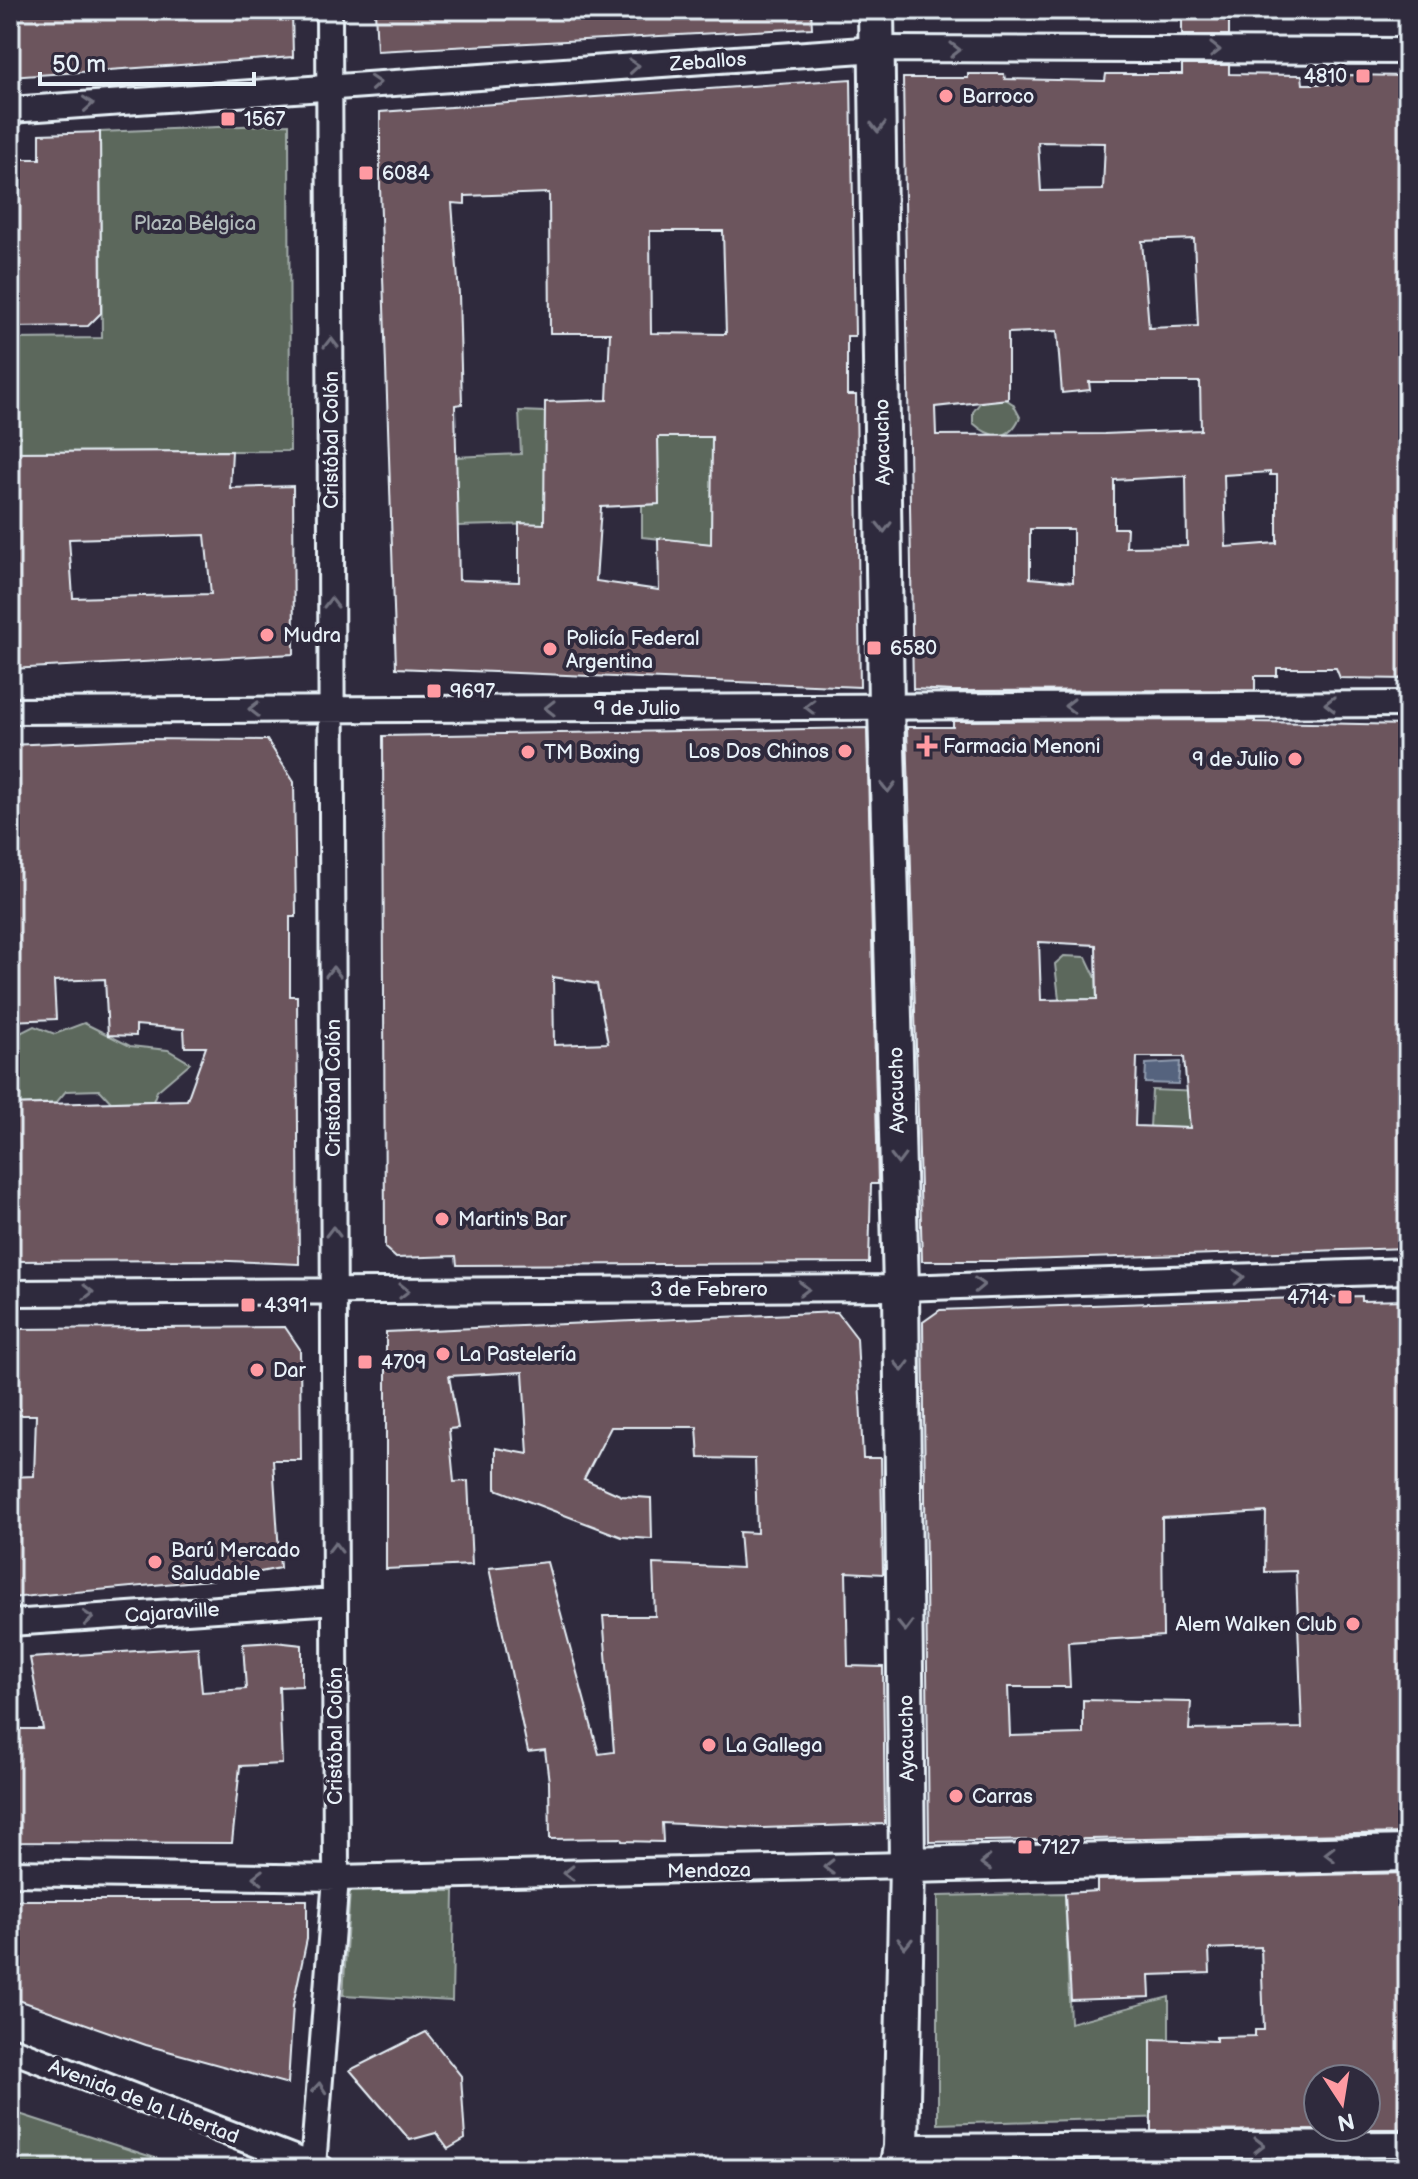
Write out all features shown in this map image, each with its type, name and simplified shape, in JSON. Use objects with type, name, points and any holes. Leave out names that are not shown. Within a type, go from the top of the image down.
[{"type":"main road","name":"Ayacucho","points":[[876,10],[886,707],[901,1288],[907,1865],[899,2158]]},
{"type":"main road","name":"Mendoza","points":[[907,1865],[1408,1853]]},
{"type":"street","name":"Cristóbal Colón","points":[[318,2168],[336,1878],[329,10]]},
{"type":"street","name":"Zeballos","points":[[10,110],[877,49],[1408,51]]},
{"type":"street","name":"9 de Julio","points":[[10,711],[1408,704]]},
{"type":"street","name":"3 de Febrero","points":[[10,1293],[901,1288],[1408,1271]]},
{"type":"street","name":"Cajaraville","points":[[10,1623],[335,1601]]},
{"type":"street","name":"Mendoza","points":[[10,1873],[336,1878],[907,1865]]},
{"type":"street","name":"Avenida de la Libertad","points":[[10,2049],[318,2168]]},
{"type":"street","points":[[899,2158],[1408,2144]]},
{"type":"green space","name":"Plaza Bélgica","points":[[289,124],[290,451],[10,452],[12,339],[102,338],[100,132]]},
{"type":"green space","points":[[1001,396],[1013,404],[1020,417],[1011,431],[993,435],[973,423],[973,412],[980,403]]},
{"type":"green space","points":[[519,411],[545,412],[545,524],[457,526],[455,457],[521,454]]},
{"type":"green space","points":[[658,437],[738,437],[712,473],[711,544],[642,537],[642,505],[659,504]]},
{"type":"green space","points":[[1064,956],[1086,957],[1096,978],[1097,999],[1059,999],[1055,964]]},
{"type":"green space","points":[[84,1023],[130,1046],[168,1050],[190,1063],[157,1091],[153,1101],[111,1102],[100,1090],[66,1091],[56,1103],[10,1105],[10,1038],[34,1026],[55,1034]]},
{"type":"green space","points":[[1152,1090],[1298,1096],[1294,1134],[1150,1127]]},
{"type":"green space","points":[[350,1891],[454,1891],[452,2001],[343,1995]]},
{"type":"green space","points":[[1065,1893],[1070,2023],[1169,1997],[1169,2117],[938,2124],[938,1896]]},
{"type":"green space","points":[[10,2111],[189,2169],[10,2169]]},
{"type":"water","points":[[1180,1062],[1178,1084],[1145,1083],[1146,1064]]},
{"type":"building","points":[[10,10],[292,10],[293,57],[10,77]]},
{"type":"building","points":[[375,10],[811,10],[812,28],[377,51]]},
{"type":"building","points":[[1182,10],[1229,10],[1229,35],[1182,35]]},
{"type":"building","points":[[1182,65],[1229,65],[1229,74],[1302,75],[1303,84],[1345,84],[1345,75],[1408,76],[1408,679],[1340,678],[1336,668],[1277,668],[1277,676],[1255,676],[1255,690],[913,689],[903,78],[968,78],[968,74],[1004,74],[1005,79],[1105,81],[1106,74],[1182,74]],"holes":[[[1038,142],[1105,143],[1103,190],[1041,191]],[[1194,239],[1198,326],[1149,328],[1142,241]],[[1057,331],[1062,393],[1090,390],[1089,382],[1200,382],[1201,430],[936,435],[935,407],[1008,399],[1008,333]],[[1270,472],[1270,475],[1277,475],[1277,543],[1226,547],[1224,475]],[[1186,476],[1187,546],[1126,547],[1127,528],[1114,528],[1114,480]],[[1030,529],[1073,529],[1073,582],[1030,578]]]},
{"type":"building","points":[[851,79],[855,336],[847,336],[847,395],[856,395],[860,687],[396,668],[380,112]],"holes":[[[549,193],[550,333],[610,333],[607,400],[545,402],[544,524],[519,523],[519,582],[459,580],[455,405],[462,404],[459,294],[452,203],[465,204],[465,196]],[[650,231],[723,231],[726,334],[651,333]],[[658,437],[712,437],[711,544],[658,538],[659,590],[596,581],[601,507],[659,504]]]},
{"type":"building","points":[[100,132],[101,313],[88,326],[10,327],[10,159],[40,159],[40,134]]},
{"type":"building","points":[[232,451],[230,488],[293,486],[294,654],[10,669],[10,452]],"holes":[[[205,535],[211,594],[73,598],[69,539]]]},
{"type":"building","points":[[1255,720],[1408,725],[1408,1248],[922,1261],[907,727],[953,727],[953,721]],"holes":[[[1039,942],[1096,945],[1097,999],[1041,1000]],[[1137,1057],[1184,1057],[1190,1128],[1135,1126]]]},
{"type":"building","points":[[867,728],[878,1184],[871,1184],[869,1263],[457,1265],[456,1256],[396,1258],[385,1248],[383,736]],"holes":[[[553,977],[597,984],[608,1043],[554,1045]]]},
{"type":"building","points":[[140,739],[267,740],[294,782],[296,917],[290,917],[290,996],[297,996],[299,1264],[206,1260],[10,1261],[10,1105],[187,1100],[206,1047],[185,1047],[184,1029],[136,1025],[136,1036],[108,1035],[105,979],[54,981],[56,1019],[10,1021],[10,745]]},
{"type":"building","points":[[1362,1296],[1362,1301],[1408,1300],[1408,1833],[929,1842],[923,1322],[940,1310]],"holes":[[[1266,1512],[1265,1572],[1296,1571],[1302,1728],[1189,1730],[1191,1702],[1083,1700],[1083,1734],[1010,1736],[1008,1687],[1070,1687],[1068,1642],[1163,1636],[1162,1518]]]},
{"type":"building","points":[[837,1312],[857,1338],[863,1458],[881,1458],[883,1574],[846,1572],[848,1666],[883,1667],[885,1824],[762,1828],[662,1823],[663,1842],[622,1841],[621,1838],[550,1839],[545,1750],[528,1752],[489,1568],[547,1562],[599,1754],[614,1752],[603,1616],[655,1616],[653,1564],[742,1568],[739,1532],[757,1533],[755,1459],[699,1458],[697,1427],[611,1427],[584,1479],[622,1496],[651,1498],[652,1539],[622,1537],[496,1489],[496,1448],[528,1454],[523,1372],[449,1376],[458,1428],[449,1429],[454,1482],[468,1481],[472,1565],[386,1569],[386,1332]]},
{"type":"building","points":[[285,1327],[300,1349],[301,1460],[273,1460],[280,1568],[231,1578],[10,1598],[10,1477],[34,1476],[36,1415],[10,1415],[10,1329]]},
{"type":"building","points":[[275,1642],[302,1645],[302,1686],[279,1687],[282,1764],[240,1766],[232,1843],[10,1842],[10,1729],[43,1729],[30,1658],[198,1647],[202,1692],[246,1689],[243,1644]]},
{"type":"building","points":[[1408,1873],[1408,2129],[1382,2129],[1382,2063],[1302,2063],[1302,2130],[1151,2131],[1151,2039],[1216,2041],[1216,2037],[1255,2036],[1255,2030],[1264,2030],[1261,1947],[1209,1949],[1210,1973],[1149,1975],[1150,1997],[1071,2000],[1065,1893],[1097,1891],[1097,1880]]},
{"type":"building","points":[[10,1900],[307,1900],[307,1939],[293,2005],[288,2084],[146,2045],[10,1997]]},
{"type":"building","points":[[426,2032],[461,2076],[465,2139],[448,2149],[436,2133],[410,2140],[350,2070]]},
{"type":"place","name":"4810","points":[[1363,76]]},
{"type":"place","name":"Barroco","points":[[946,96]]},
{"type":"place","name":"1567","points":[[228,119]]},
{"type":"place","name":"6084","points":[[366,173]]},
{"type":"place","name":"Mudra","points":[[267,635]]},
{"type":"place","name":"6580","points":[[874,648]]},
{"type":"place","name":"Policía Federal Argentina","points":[[550,649]]},
{"type":"place","name":"9697","points":[[434,691]]},
{"type":"place","name":"Farmacia Menoni","points":[[927,746]]},
{"type":"place","name":"Los Dos Chinos","points":[[845,751]]},
{"type":"place","name":"TM Boxing","points":[[528,752]]},
{"type":"place","name":"9 de Julio","points":[[1295,759]]},
{"type":"place","name":"Martin's Bar","points":[[442,1219]]},
{"type":"place","name":"4714","points":[[1345,1297]]},
{"type":"place","name":"4391","points":[[248,1305]]},
{"type":"place","name":"La Pastelería","points":[[443,1354]]},
{"type":"place","name":"4709","points":[[365,1362]]},
{"type":"place","name":"Dar","points":[[257,1370]]},
{"type":"place","name":"Barú Mercado Saludable","points":[[155,1562]]},
{"type":"place","name":"Alem Walken Club","points":[[1353,1624]]},
{"type":"place","name":"La Gallega","points":[[709,1745]]},
{"type":"place","name":"Carras","points":[[956,1796]]},
{"type":"place","name":"7127","points":[[1025,1847]]}]
